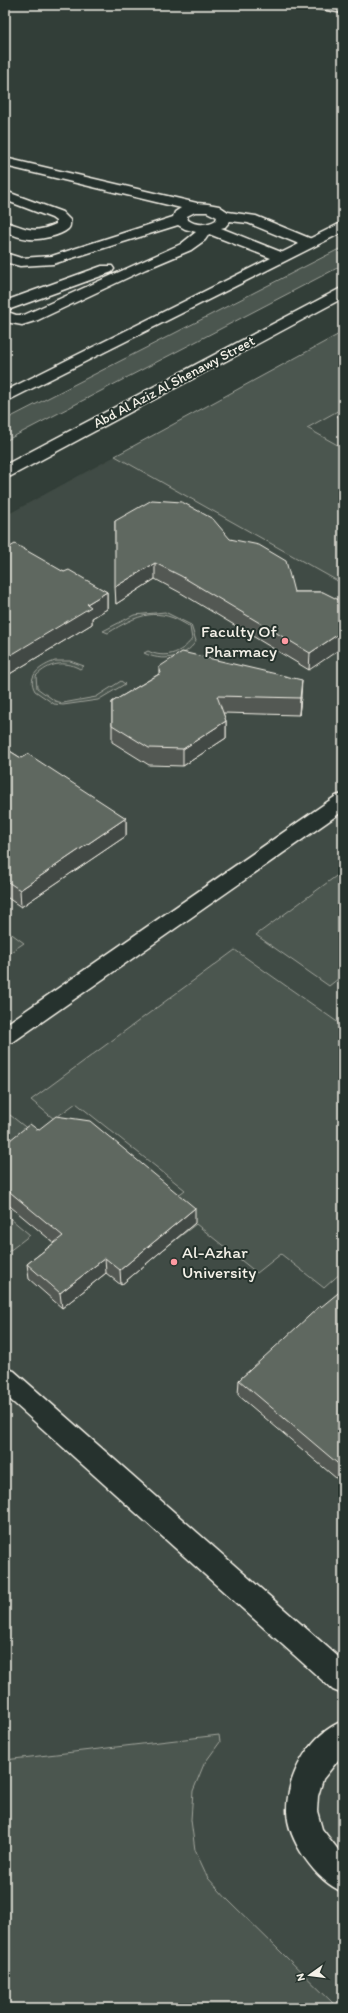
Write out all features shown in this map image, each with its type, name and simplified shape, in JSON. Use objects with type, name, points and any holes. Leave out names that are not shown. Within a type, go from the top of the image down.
[{"type":"street","points":[[319,5],[343,9]]},
{"type":"street","points":[[5,162],[198,208],[215,210],[224,216],[251,219],[309,243]]},
{"type":"street","points":[[59,189],[194,224],[281,258]]},
{"type":"street","points":[[5,195],[57,215],[63,220],[63,226],[45,234],[24,234],[5,226]]},
{"type":"street","points":[[5,316],[14,320],[24,320],[47,311],[141,266],[186,247],[200,237],[194,224],[190,209],[198,208]]},
{"type":"street","points":[[5,258],[20,262],[53,260],[194,224],[220,224],[224,216]]},
{"type":"street","points":[[52,274],[121,252],[194,224]]},
{"type":"street","points":[[5,307],[22,299],[142,257],[181,239],[194,224]]},
{"type":"street","points":[[5,397],[343,226]]},
{"type":"street","name":"Abd Al Aziz Al Shenawy Street","points":[[5,472],[343,292]]},
{"type":"street","points":[[22,299],[47,311]]},
{"type":"street","points":[[5,1036],[343,800]]},
{"type":"street","points":[[8,1386],[343,1680]]},
{"type":"street","points":[[343,1735],[332,1743],[312,1768],[303,1790],[302,1815],[310,1839],[324,1860],[343,1877]]},
{"type":"shaded area","points":[[343,247],[343,265],[5,441],[5,420]]},
{"type":"shaded area","name":"Al-Azhar University","points":[[343,332],[343,2008],[5,2008],[5,516]]},
{"type":"shaded area","points":[[343,332],[343,408],[307,428],[343,448],[343,584],[115,456]]},
{"type":"shaded area","points":[[165,612],[191,625],[196,641],[186,652],[179,655],[165,658],[151,656],[144,653],[148,651],[160,655],[172,654],[183,648],[192,639],[190,627],[168,616],[158,614],[138,617],[108,633],[103,631],[134,615]]},
{"type":"shaded area","points":[[55,661],[70,661],[84,666],[80,669],[68,664],[57,664],[46,668],[36,676],[37,688],[55,701],[63,703],[96,697],[121,681],[125,684],[98,700],[63,705],[54,704],[35,691],[32,680],[40,668]]},
{"type":"shaded area","points":[[343,871],[343,975],[329,986],[256,935]]},
{"type":"shaded area","points":[[5,929],[24,943],[5,956]]},
{"type":"shaded area","points":[[235,950],[343,1026],[343,1271],[324,1288],[281,1254],[257,1273],[196,1224],[159,1253],[169,1202],[185,1190],[76,1103],[54,1119],[31,1100]]},
{"type":"shaded area","points":[[10,1115],[29,1130],[5,1148],[5,1119]]},
{"type":"shaded area","points":[[5,1214],[30,1235],[8,1252],[5,1250]]},
{"type":"shaded area","points":[[219,1735],[220,1742],[204,1764],[193,1791],[191,1820],[195,1850],[208,1878],[228,1900],[338,2008],[5,2008],[5,1760]]},
{"type":"building","points":[[152,500],[182,502],[213,519],[230,539],[259,545],[286,561],[294,592],[323,592],[343,602],[343,631],[310,653],[181,576],[155,563],[115,587],[115,521]]},
{"type":"building","points":[[15,544],[64,572],[69,570],[107,592],[87,604],[91,607],[6,658],[5,550]]},
{"type":"building","points":[[182,652],[302,680],[300,698],[217,696],[226,721],[183,749],[149,748],[112,725],[112,702],[161,673],[159,667]]},
{"type":"building","points":[[5,748],[21,758],[28,754],[126,818],[20,890],[5,880]]},
{"type":"building","points":[[56,1116],[90,1121],[195,1208],[120,1270],[105,1258],[60,1293],[27,1264],[63,1236],[5,1188],[5,1144],[30,1124],[38,1130]]},
{"type":"building","points":[[343,1289],[343,1468],[239,1380],[320,1306],[321,1307]]},
{"type":"place","name":"Faculty Of Pharmacy","points":[[285,641]]},
{"type":"place","name":"Al-Azhar University","points":[[174,1262]]}]
